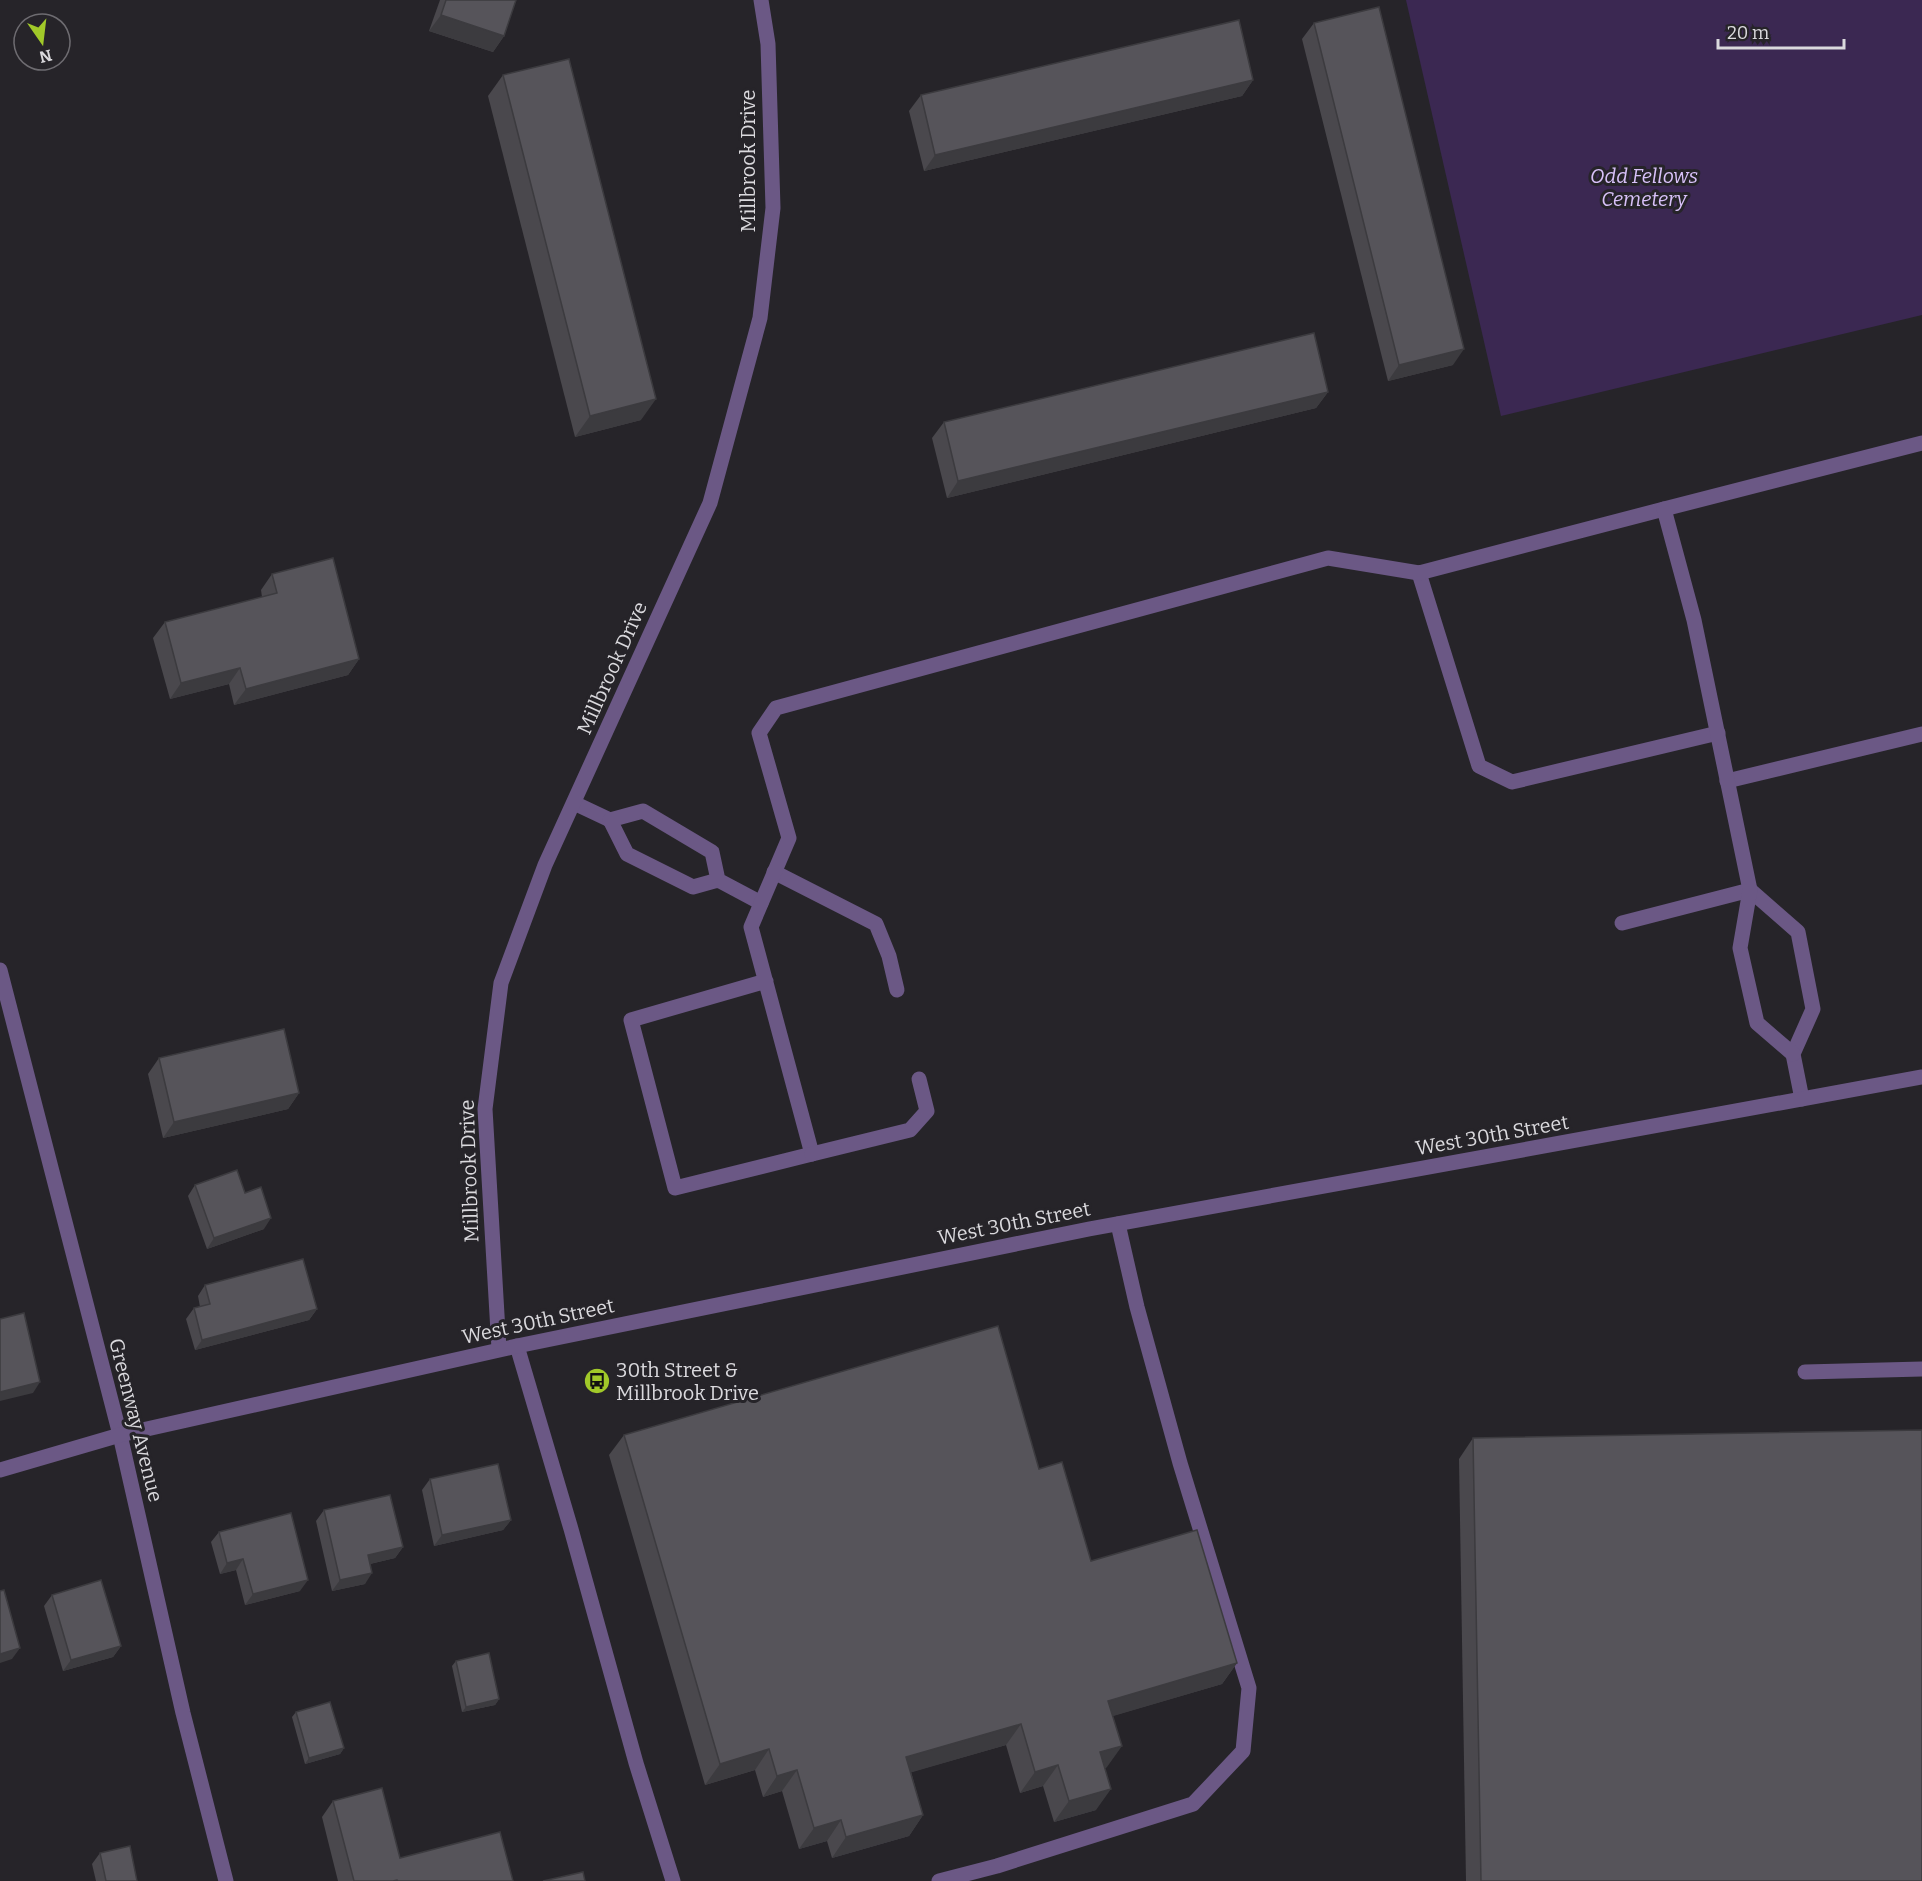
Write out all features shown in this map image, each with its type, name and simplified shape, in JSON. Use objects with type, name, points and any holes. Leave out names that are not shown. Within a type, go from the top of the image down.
[{"type":"street","name":"Millbrook Drive","points":[[499,1349],[484,1109],[501,983],[545,866],[710,503],[760,318],[773,208],[768,44],[761,0]]},
{"type":"street","points":[[812,1154],[751,927],[789,838],[759,733],[776,708],[1328,558],[1419,573],[1922,443]]},
{"type":"street","points":[[1664,509],[1694,620],[1750,890],[1740,948],[1757,1023],[1793,1054]]},
{"type":"street","points":[[1419,573],[1479,766],[1512,782],[1718,733]]},
{"type":"street","points":[[1727,781],[1922,734]]},
{"type":"street","points":[[574,803],[610,820],[627,854],[693,887],[718,880],[761,903]]},
{"type":"street","points":[[610,820],[643,811],[712,852],[718,880]]},
{"type":"street","points":[[774,872],[876,924],[889,956],[897,990]]},
{"type":"street","points":[[1622,923],[1750,890]]},
{"type":"street","points":[[1750,890],[1798,932],[1813,1009],[1793,1054],[1802,1099]]},
{"type":"street","name":"Greenway Avenue","points":[[0,970],[120,1436],[183,1713],[226,1881]]},
{"type":"street","points":[[766,981],[631,1020],[675,1188],[910,1130],[927,1111],[919,1079]]},
{"type":"street","name":"West 30th Street","points":[[0,1470],[120,1436],[499,1349],[1118,1224],[1922,1077]]},
{"type":"street","points":[[939,1881],[998,1866],[1193,1804],[1243,1751],[1249,1688],[1180,1462],[1137,1307],[1118,1224]]},
{"type":"street","points":[[517,1346],[636,1763],[674,1881]]},
{"type":"street","points":[[1805,1372],[1922,1368]]},
{"type":"green space","name":"Odd Fellows Cemetery","points":[[1406,0],[1922,0],[1922,315],[1501,416]]},
{"type":"building","points":[[446,0],[516,0],[504,36],[441,15]]},
{"type":"building","points":[[1379,7],[1464,349],[1399,365],[1314,23]]},
{"type":"building","points":[[1239,20],[1253,80],[935,155],[921,95]]},
{"type":"building","points":[[569,59],[656,399],[590,416],[503,75]]},
{"type":"building","points":[[1314,333],[1328,392],[958,481],[944,422]]},
{"type":"building","points":[[333,558],[359,659],[246,689],[240,668],[181,683],[165,622],[277,593],[272,574]]},
{"type":"building","points":[[284,1029],[299,1093],[174,1122],[159,1058]]},
{"type":"building","points":[[237,1170],[245,1193],[261,1187],[271,1218],[214,1238],[195,1185]]},
{"type":"building","points":[[303,1259],[317,1309],[202,1340],[194,1308],[210,1304],[205,1285]]},
{"type":"building","points":[[24,1313],[40,1382],[0,1392],[0,1319]]},
{"type":"building","points":[[998,1326],[1039,1469],[1062,1462],[1091,1561],[1197,1530],[1237,1663],[1108,1701],[1122,1746],[1100,1752],[1111,1789],[1069,1801],[1058,1765],[1035,1772],[1021,1724],[906,1757],[923,1815],[846,1837],[841,1820],[814,1828],[797,1770],[777,1776],[769,1749],[720,1764],[624,1435]]},
{"type":"building","points":[[1922,1430],[1922,1881],[1481,1881],[1473,1438]]},
{"type":"building","points":[[498,1464],[511,1520],[442,1535],[430,1479]]},
{"type":"building","points":[[390,1495],[403,1547],[368,1555],[372,1573],[340,1580],[324,1510]]},
{"type":"building","points":[[291,1513],[308,1580],[253,1594],[243,1559],[227,1563],[219,1532]]},
{"type":"building","points":[[101,1580],[121,1646],[71,1660],[52,1595]]},
{"type":"building","points":[[4,1590],[20,1648],[0,1654],[0,1591]]},
{"type":"building","points":[[489,1653],[499,1699],[466,1707],[456,1661]]},
{"type":"building","points":[[330,1702],[344,1748],[309,1758],[296,1712]]},
{"type":"building","points":[[382,1788],[400,1858],[500,1832],[513,1881],[354,1881],[333,1801]]},
{"type":"building","points":[[130,1846],[137,1881],[106,1881],[100,1853]]},
{"type":"building","points":[[583,1872],[585,1881],[543,1881]]},
{"type":"place","name":"30th Street & Millbrook Drive","points":[[597,1381]]}]
